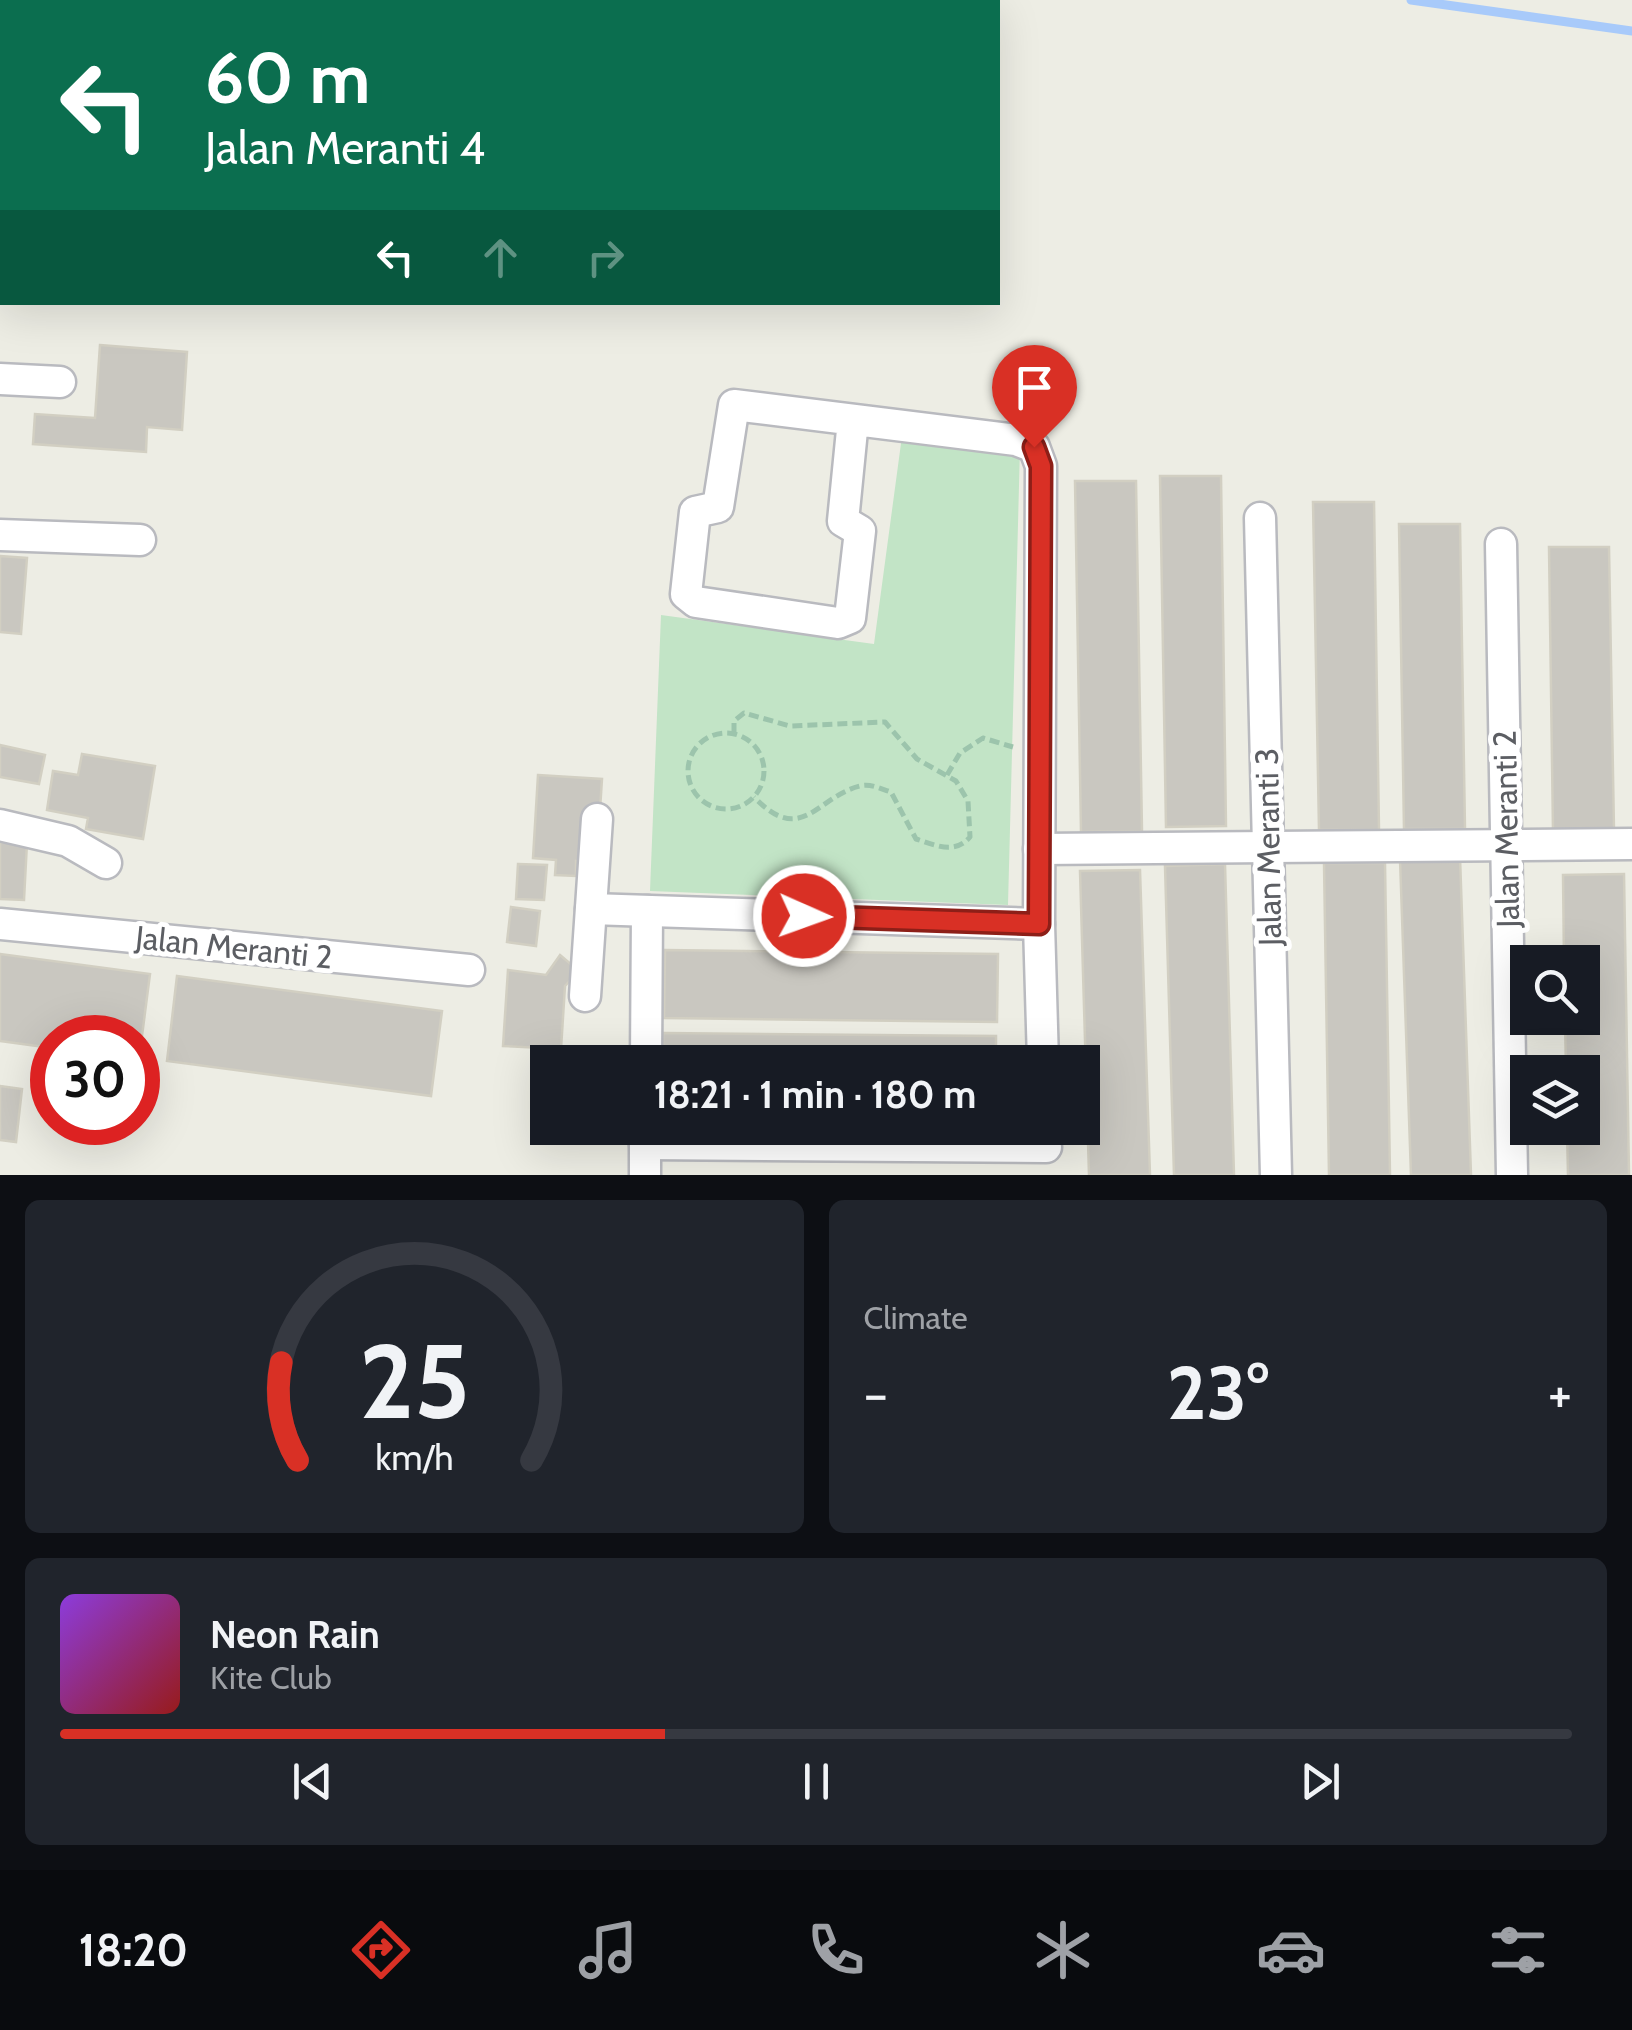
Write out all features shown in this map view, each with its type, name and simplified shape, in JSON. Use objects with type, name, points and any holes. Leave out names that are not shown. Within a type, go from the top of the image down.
[{"type":"street","points":[[0,378],[60,382]]},
{"type":"street","points":[[853,420],[843,520],[860,530],[850,618],[838,623],[690,599],[685,588],[695,512],[718,506],[734,406],[853,420],[1016,440],[1034,447],[1041,466],[1039,924],[1043,1045]]},
{"type":"street","name":"Jalan Meranti 3","points":[[1260,518],[1276,1175]]},
{"type":"street","points":[[0,535],[140,540]]},
{"type":"street","name":"Jalan Meranti 2","points":[[1501,544],[1512,1175]]},
{"type":"street","points":[[585,996],[597,819]]},
{"type":"street","points":[[0,826],[68,841],[106,863]]},
{"type":"street","points":[[1039,850],[1632,844]]},
{"type":"street","points":[[591,910],[1039,924]]},
{"type":"street","points":[[646,1045],[647,911]]},
{"type":"street","name":"Jalan Meranti 2","points":[[0,924],[469,970]]},
{"type":"street","points":[[645,1145],[646,1175]]},
{"type":"street","points":[[903,1145],[1046,1150]]},
{"type":"path","points":[[734,733],[734,722],[744,713],[790,726],[885,722],[918,759],[956,781],[966,795],[972,823],[970,837],[964,844],[950,848],[916,839],[891,792],[873,786],[860,786],[812,814],[796,818],[777,816],[754,797]]},
{"type":"path","points":[[734,733],[750,742],[762,756],[763,782],[754,797],[738,807],[720,808],[703,800],[689,777],[690,758],[700,743],[716,734],[734,733]]},
{"type":"path","points":[[947,776],[960,753],[984,738],[1040,756]]},
{"type":"green space","points":[[902,436],[1020,448],[1008,905],[650,891],[661,615],[874,644]]},
{"type":"building","points":[[100,345],[187,352],[182,430],[147,427],[146,452],[33,444],[35,414],[95,418]]},
{"type":"building","points":[[1160,476],[1221,476],[1226,826],[1166,827]]},
{"type":"building","points":[[1075,481],[1136,481],[1142,831],[1081,832]]},
{"type":"building","points":[[1313,502],[1374,502],[1379,830],[1319,830]]},
{"type":"building","points":[[1399,524],[1460,524],[1465,829],[1404,829]]},
{"type":"building","points":[[1549,547],[1609,547],[1614,831],[1553,831]]},
{"type":"building","points":[[0,556],[27,558],[21,634],[0,632]]},
{"type":"building","points":[[0,745],[45,755],[39,784],[0,777]]},
{"type":"building","points":[[82,754],[155,766],[143,839],[86,829],[88,818],[47,810],[53,771],[78,775]]},
{"type":"building","points":[[538,775],[602,779],[600,810],[585,809],[583,862],[576,861],[576,876],[555,875],[556,860],[533,858]]},
{"type":"building","points":[[0,842],[27,843],[24,900],[0,899]]},
{"type":"building","points":[[1460,857],[1471,1175],[1411,1175],[1400,859]]},
{"type":"building","points":[[1324,863],[1385,863],[1390,1175],[1329,1175]]},
{"type":"building","points":[[518,864],[547,865],[544,900],[516,899]]},
{"type":"building","points":[[1225,864],[1234,1175],[1174,1175],[1165,866]]},
{"type":"building","points":[[1140,870],[1150,1175],[1089,1175],[1088,1145],[1100,1145],[1100,1045],[1085,1045],[1080,871]]},
{"type":"building","points":[[1624,874],[1629,1175],[1568,1175],[1567,1145],[1600,1145],[1600,1055],[1566,1055],[1565,1035],[1600,1035],[1600,945],[1564,945],[1563,875]]},
{"type":"building","points":[[511,907],[540,911],[536,946],[507,942]]},
{"type":"building","points":[[665,950],[998,954],[997,1022],[664,1018]]},
{"type":"building","points":[[0,954],[150,974],[145,1015],[30,1015],[30,1045],[0,1041]]},
{"type":"building","points":[[560,955],[579,971],[565,986],[561,1045],[503,1046],[508,970],[546,975]]},
{"type":"building","points":[[177,976],[442,1011],[431,1096],[167,1061]]},
{"type":"building","points":[[663,1033],[996,1036],[996,1045],[663,1045]]},
{"type":"building","points":[[0,1086],[22,1089],[16,1142],[0,1140]]},
{"type":"waterway","points":[[1411,0],[1632,31]]},
{"type":"route","points":[[804,916],[1039,924],[1041,466],[1034,447]]}]
